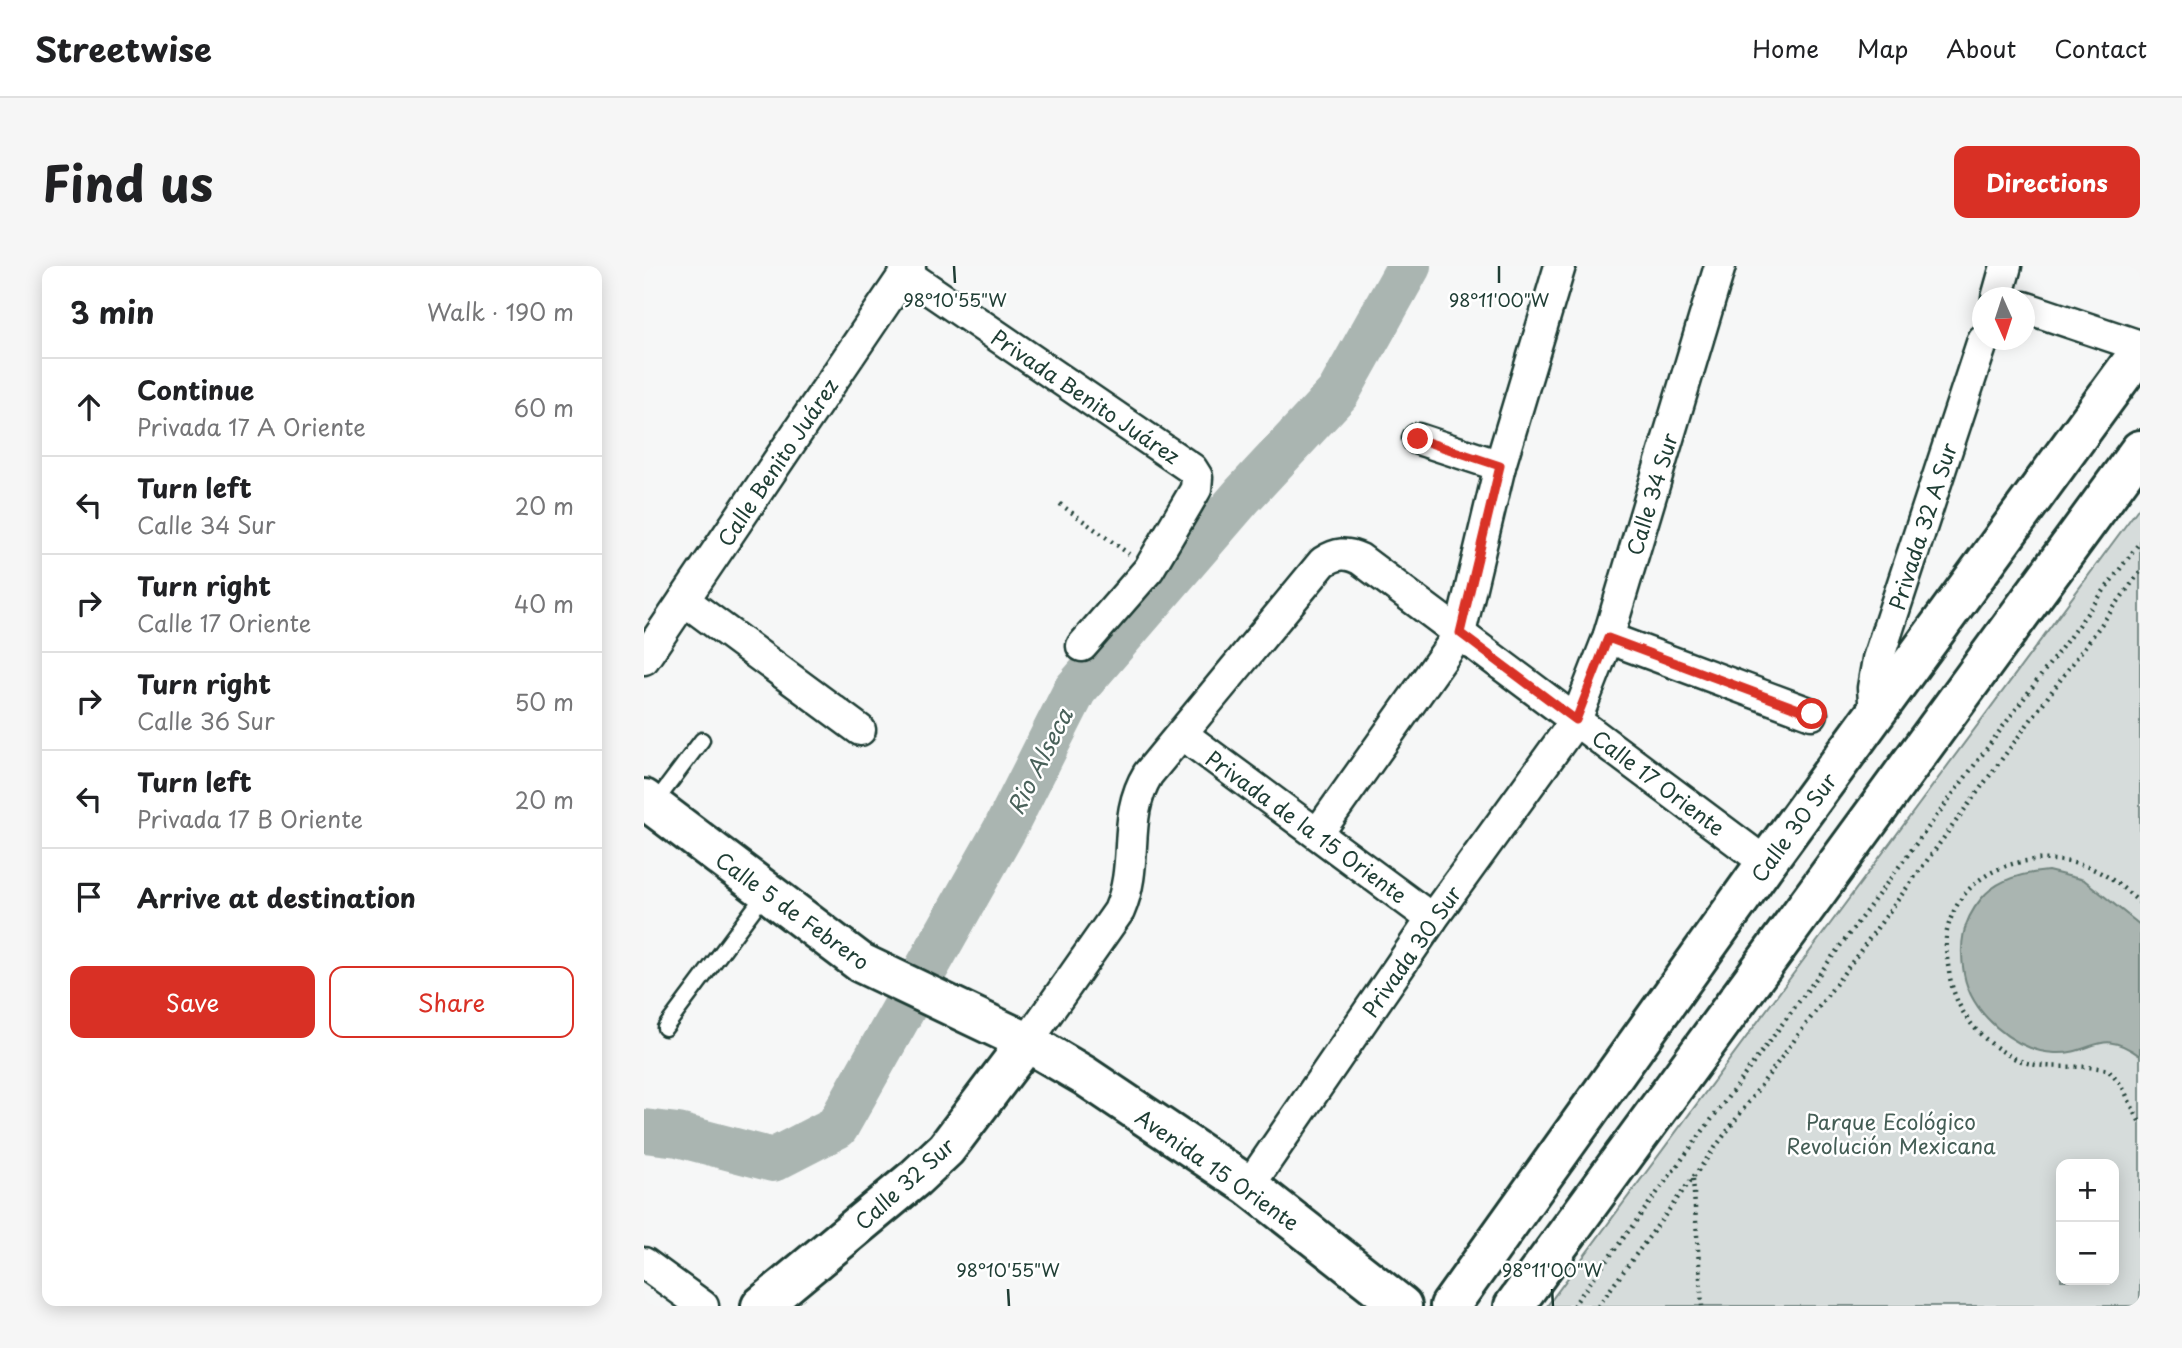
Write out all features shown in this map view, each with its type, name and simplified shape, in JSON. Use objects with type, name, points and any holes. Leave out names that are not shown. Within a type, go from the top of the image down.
[{"type":"main road","name":"Calle 30 Sur","points":[[1450,1306],[1766,863],[2140,349]]},
{"type":"main road","points":[[1514,1306],[2140,450]]},
{"type":"main road","name":"Calle 5 de Febrero","points":[[648,802],[861,963],[971,1018],[1027,1042]]},
{"type":"main road","name":"Avenida 15 Oriente","points":[[1027,1042],[1249,1186],[1402,1306]]},
{"type":"main road","name":"Calle 32 Sur","points":[[761,1306],[946,1149],[1027,1042]]},
{"type":"street","points":[[1318,832],[1460,633],[1500,466],[1560,266]]},
{"type":"street","name":"Calle 34 Sur","points":[[1576,720],[1608,638],[1720,266]]},
{"type":"street","points":[[2000,287],[2006,266]]},
{"type":"street","name":"Privada Benito Juárez","points":[[908,270],[1192,469],[1197,477],[1196,489],[1149,569],[1082,646]]},
{"type":"street","name":"Calle Benito Juárez","points":[[644,659],[908,270]]},
{"type":"street","points":[[2035,311],[2140,349]]},
{"type":"street","name":"Privada 32 A Sur","points":[[1875,714],[1873,688],[1878,659],[1980,350]]},
{"type":"street","points":[[1418,439],[1500,466]]},
{"type":"street","name":"Calle 17 Oriente","points":[[1182,734],[1323,562],[1334,555],[1348,553],[1460,633],[1766,863]]},
{"type":"street","points":[[684,600],[860,730]]},
{"type":"street","points":[[1608,638],[1812,714]]},
{"type":"street","name":"Privada 30 Sur","points":[[1249,1186],[1432,919],[1576,720]]},
{"type":"street","points":[[1027,1042],[1119,911],[1129,888],[1137,792],[1182,734]]},
{"type":"street","name":"Privada de la 15 Oriente","points":[[1182,734],[1318,832],[1432,919]]},
{"type":"street","points":[[644,1263],[703,1306]]},
{"type":"lane","points":[[648,802],[702,740]]},
{"type":"lane","points":[[665,1028],[767,891]]},
{"type":"path","points":[[1060,504],[1149,569]]},
{"type":"path","points":[[1573,1306],[2140,542]]},
{"type":"path","points":[[1598,1306],[2140,572]]},
{"type":"path","points":[[2140,903],[2112,880],[2092,869],[2043,858],[2022,861],[1993,871],[1974,883],[1962,897],[1947,932],[1952,984],[1960,1011],[1974,1028],[2016,1059],[2041,1066],[2108,1070],[2122,1086],[2140,1124]]},
{"type":"path","points":[[1693,1178],[1702,1306]]},
{"type":"green space","name":"Parque Ecológico Revolución Mexicana","points":[[2140,506],[2140,1306],[1547,1306]]},
{"type":"shaded area","points":[[2048,871],[2084,880],[2140,925],[2140,1056],[2126,1047],[2106,1042],[2079,1050],[2055,1053],[2024,1045],[1985,1016],[1968,989],[1962,944],[1966,925],[1981,899],[2003,882],[2020,875]]},
{"type":"waterway","name":"Rio Alseca","points":[[644,1131],[678,1135],[773,1160],[837,1127],[1005,829],[1075,690],[1243,495],[1338,393],[1409,266]]},
{"type":"route","points":[[1418,439],[1500,466],[1460,633],[1576,720],[1608,638],[1812,714]]}]
